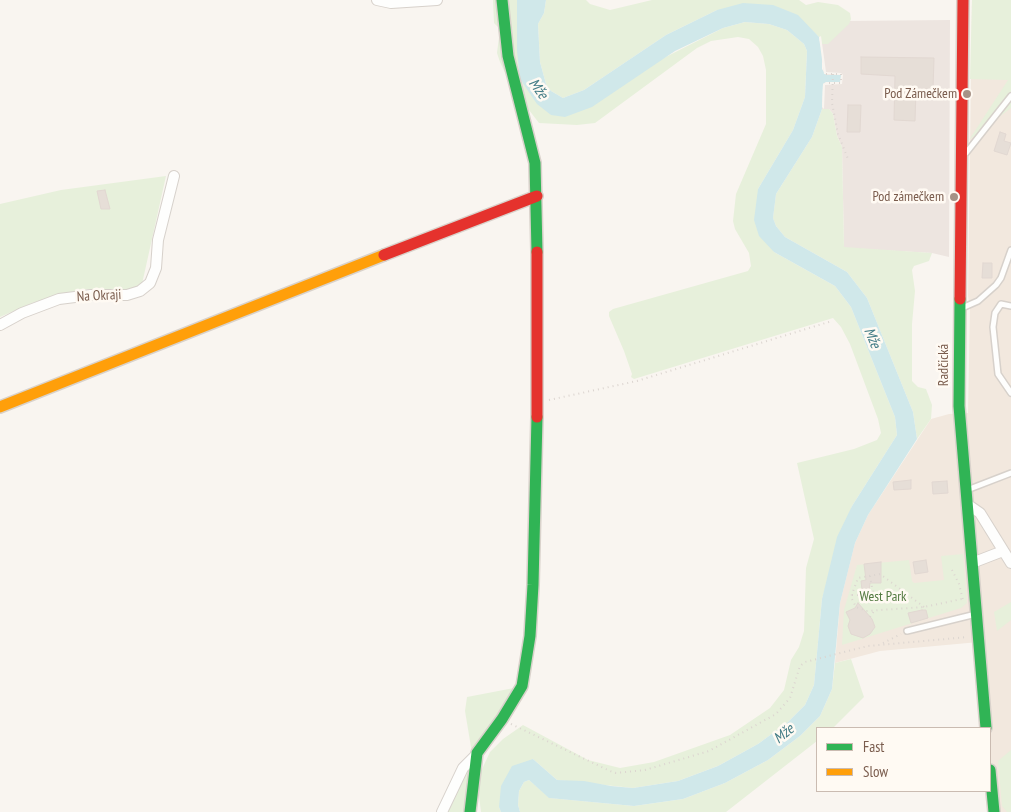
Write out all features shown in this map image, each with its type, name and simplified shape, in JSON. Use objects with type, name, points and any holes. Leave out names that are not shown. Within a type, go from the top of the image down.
[{"type":"street","points":[[377,0],[391,3],[437,0]]},
{"type":"street","points":[[442,812],[463,768],[478,753],[522,686],[530,636],[537,402],[538,196],[535,163],[508,56],[502,0]]},
{"type":"street","name":"Radčická","points":[[963,0],[959,406],[986,727]]},
{"type":"street","name":"Na Okraji","points":[[0,325],[22,313],[59,299],[91,294],[126,295],[140,290],[150,283],[156,268],[158,240],[174,176]]},
{"type":"street","points":[[0,407],[538,196]]},
{"type":"street","points":[[967,504],[980,513],[1011,563]]},
{"type":"street","points":[[972,563],[1003,551]]},
{"type":"street","points":[[470,812],[478,753]]},
{"type":"street","points":[[991,780],[994,812]]},
{"type":"lane","points":[[961,160],[1011,96]]},
{"type":"lane","points":[[959,310],[978,301],[996,285],[1001,278],[1011,250]]},
{"type":"lane","points":[[1011,306],[1004,303],[999,307],[995,313],[993,327],[998,374],[1011,393]]},
{"type":"lane","points":[[966,491],[1011,473]]},
{"type":"lane","points":[[907,631],[976,614]]},
{"type":"path","points":[[826,74],[841,74],[841,83],[826,83]]},
{"type":"path","points":[[833,75],[833,108],[838,134],[848,159]]},
{"type":"path","points":[[537,402],[637,381],[832,321]]},
{"type":"path","points":[[952,570],[959,584],[965,605]]},
{"type":"path","points":[[924,607],[884,576],[870,575],[858,578],[851,600],[856,608],[874,611],[924,607],[962,599]]},
{"type":"path","points":[[870,575],[873,593]]},
{"type":"path","points":[[852,595],[873,593],[896,596],[905,594]]},
{"type":"path","points":[[870,617],[874,611]]},
{"type":"path","points":[[881,644],[907,631]]},
{"type":"path","points":[[502,719],[610,771],[616,773],[645,770],[709,751],[776,714],[787,704],[800,666],[804,662],[881,644],[966,637]]},
{"type":"shaded area","points":[[972,0],[1011,0],[1011,812],[993,812],[991,727],[979,642],[880,651],[835,663],[840,603],[855,543],[868,515],[931,419],[949,414],[968,413],[970,309],[968,296]]},
{"type":"shaded area","points":[[950,20],[949,257],[932,253],[844,248],[842,147],[837,136],[833,114],[829,109],[822,109],[824,74],[821,44],[844,21]]},
{"type":"green space","points":[[493,0],[517,0],[518,21],[551,115],[723,28],[745,22],[769,24],[787,30],[804,44],[807,51],[805,97],[793,130],[758,189],[774,252],[835,286],[851,307],[895,417],[897,435],[852,506],[822,599],[814,685],[805,705],[788,722],[758,744],[718,766],[678,781],[633,788],[557,780],[533,759],[499,807],[501,812],[481,812],[477,780],[490,752],[503,739],[523,725],[588,760],[620,768],[654,762],[730,735],[770,708],[784,690],[791,660],[799,647],[804,631],[806,568],[814,539],[797,463],[854,449],[877,440],[881,433],[878,419],[850,344],[841,327],[833,318],[634,379],[631,377],[632,374],[624,351],[609,316],[609,312],[613,309],[748,271],[751,266],[749,253],[735,229],[733,221],[736,194],[766,124],[766,70],[763,56],[758,47],[749,39],[738,37],[711,41],[697,48],[595,123],[577,125],[539,123],[512,88],[500,62],[497,53],[500,29],[494,23]]},
{"type":"green space","points":[[546,0],[586,0],[590,4],[610,10],[652,0],[799,0],[806,5],[818,2],[838,5],[850,13],[851,19],[849,24],[828,44],[821,44],[819,37],[811,30],[717,10],[666,35],[584,90],[563,98],[551,91],[546,84],[540,62],[538,24],[544,13]]},
{"type":"green space","points":[[972,0],[1011,0],[1011,108],[969,140],[1008,80],[970,79]]},
{"type":"green space","points":[[822,109],[829,109],[833,114],[837,136],[842,147],[844,247],[932,253],[929,261],[914,266],[912,270],[915,291],[912,324],[912,381],[918,387],[926,389],[932,405],[931,419],[917,439],[913,412],[867,298],[847,272],[785,237],[776,226],[773,218],[776,194],[812,137]]},
{"type":"green space","points":[[166,176],[142,284],[133,290],[82,289],[32,303],[0,317],[0,204],[61,190]]},
{"type":"green space","name":"West Park","points":[[963,554],[967,603],[961,608],[842,645],[844,610],[857,565],[909,560],[912,581],[914,583],[944,580],[941,556]]},
{"type":"green space","points":[[1011,602],[1011,620],[997,631],[994,612]]},
{"type":"green space","points":[[851,659],[864,697],[834,727],[816,727],[816,742],[726,812],[520,812],[518,805],[519,791],[524,782],[529,780],[550,798],[634,806],[683,799],[725,783],[768,760],[800,736],[820,716],[832,689],[835,663]]},
{"type":"green space","points":[[514,688],[472,753],[465,711],[467,697]]},
{"type":"green space","points":[[1011,750],[1011,812],[1007,812],[1002,806],[998,761]]},
{"type":"green space","points":[[477,753],[470,812],[442,812]]},
{"type":"water","name":"Mže","points":[[517,0],[546,0],[544,13],[538,24],[540,62],[546,84],[551,91],[563,98],[584,90],[666,35],[717,10],[743,3],[773,5],[798,15],[819,37],[822,52],[822,69],[826,75],[841,75],[841,82],[826,82],[823,84],[822,109],[812,137],[776,194],[773,218],[776,226],[785,237],[847,272],[867,298],[913,412],[917,439],[868,515],[855,543],[840,603],[832,689],[820,716],[800,736],[768,760],[725,783],[683,799],[634,806],[549,798],[529,780],[524,782],[519,791],[518,805],[520,812],[501,812],[499,807],[501,786],[512,766],[533,759],[557,780],[584,781],[633,788],[678,781],[718,766],[758,744],[788,722],[805,705],[814,685],[822,599],[837,537],[852,506],[897,435],[895,417],[851,307],[835,286],[774,252],[759,236],[754,220],[758,189],[793,130],[805,97],[807,51],[804,44],[787,30],[769,24],[745,22],[723,28],[675,51],[592,107],[565,117],[551,115],[537,104],[520,79],[517,51]]},
{"type":"pier","points":[[821,36],[826,72],[841,73],[843,75],[842,84],[825,85],[824,109],[822,107],[823,84],[826,82],[840,82],[841,75],[824,74],[819,37]]},
{"type":"building","points":[[861,57],[934,58],[933,89],[916,89],[915,121],[894,120],[895,76],[861,74]]},
{"type":"building","points":[[848,105],[861,105],[860,132],[847,132]]},
{"type":"building","points":[[1000,132],[1006,134],[1004,141],[1011,143],[1007,155],[994,151]]},
{"type":"building","points":[[105,190],[110,209],[101,209],[97,191]]},
{"type":"building","points":[[983,263],[992,263],[992,278],[982,278]]},
{"type":"building","points":[[911,480],[911,489],[894,490],[893,482]]},
{"type":"building","points":[[947,481],[948,493],[933,494],[932,482]]},
{"type":"building","points":[[926,560],[928,572],[915,574],[913,562]]},
{"type":"building","points":[[881,562],[881,583],[870,583],[868,599],[862,590],[861,581],[866,580],[864,564]]},
{"type":"building","points":[[858,603],[872,619],[875,627],[870,634],[863,638],[851,634],[848,626],[850,620],[846,612],[855,608]]},
{"type":"building","points":[[926,610],[928,618],[911,623],[908,613]]},
{"type":"traffic: fast","points":[[502,0],[508,56],[535,163],[537,252]]},
{"type":"traffic: fast","points":[[960,299],[959,406],[986,727]]},
{"type":"traffic: fast","points":[[470,812],[477,753],[502,719],[522,686],[530,636],[533,585],[537,417]]},
{"type":"traffic: fast","points":[[991,780],[994,812]]},
{"type":"traffic: slow","points":[[0,407],[384,255]]},
{"type":"traffic: jam","points":[[960,299],[963,0]]},
{"type":"traffic: jam","points":[[384,255],[537,196]]},
{"type":"traffic: jam","points":[[537,252],[537,417]]},
{"type":"place","name":"Pod Zámečkem","points":[[967,94]]},
{"type":"place","name":"Pod zámečkem","points":[[954,197]]}]
